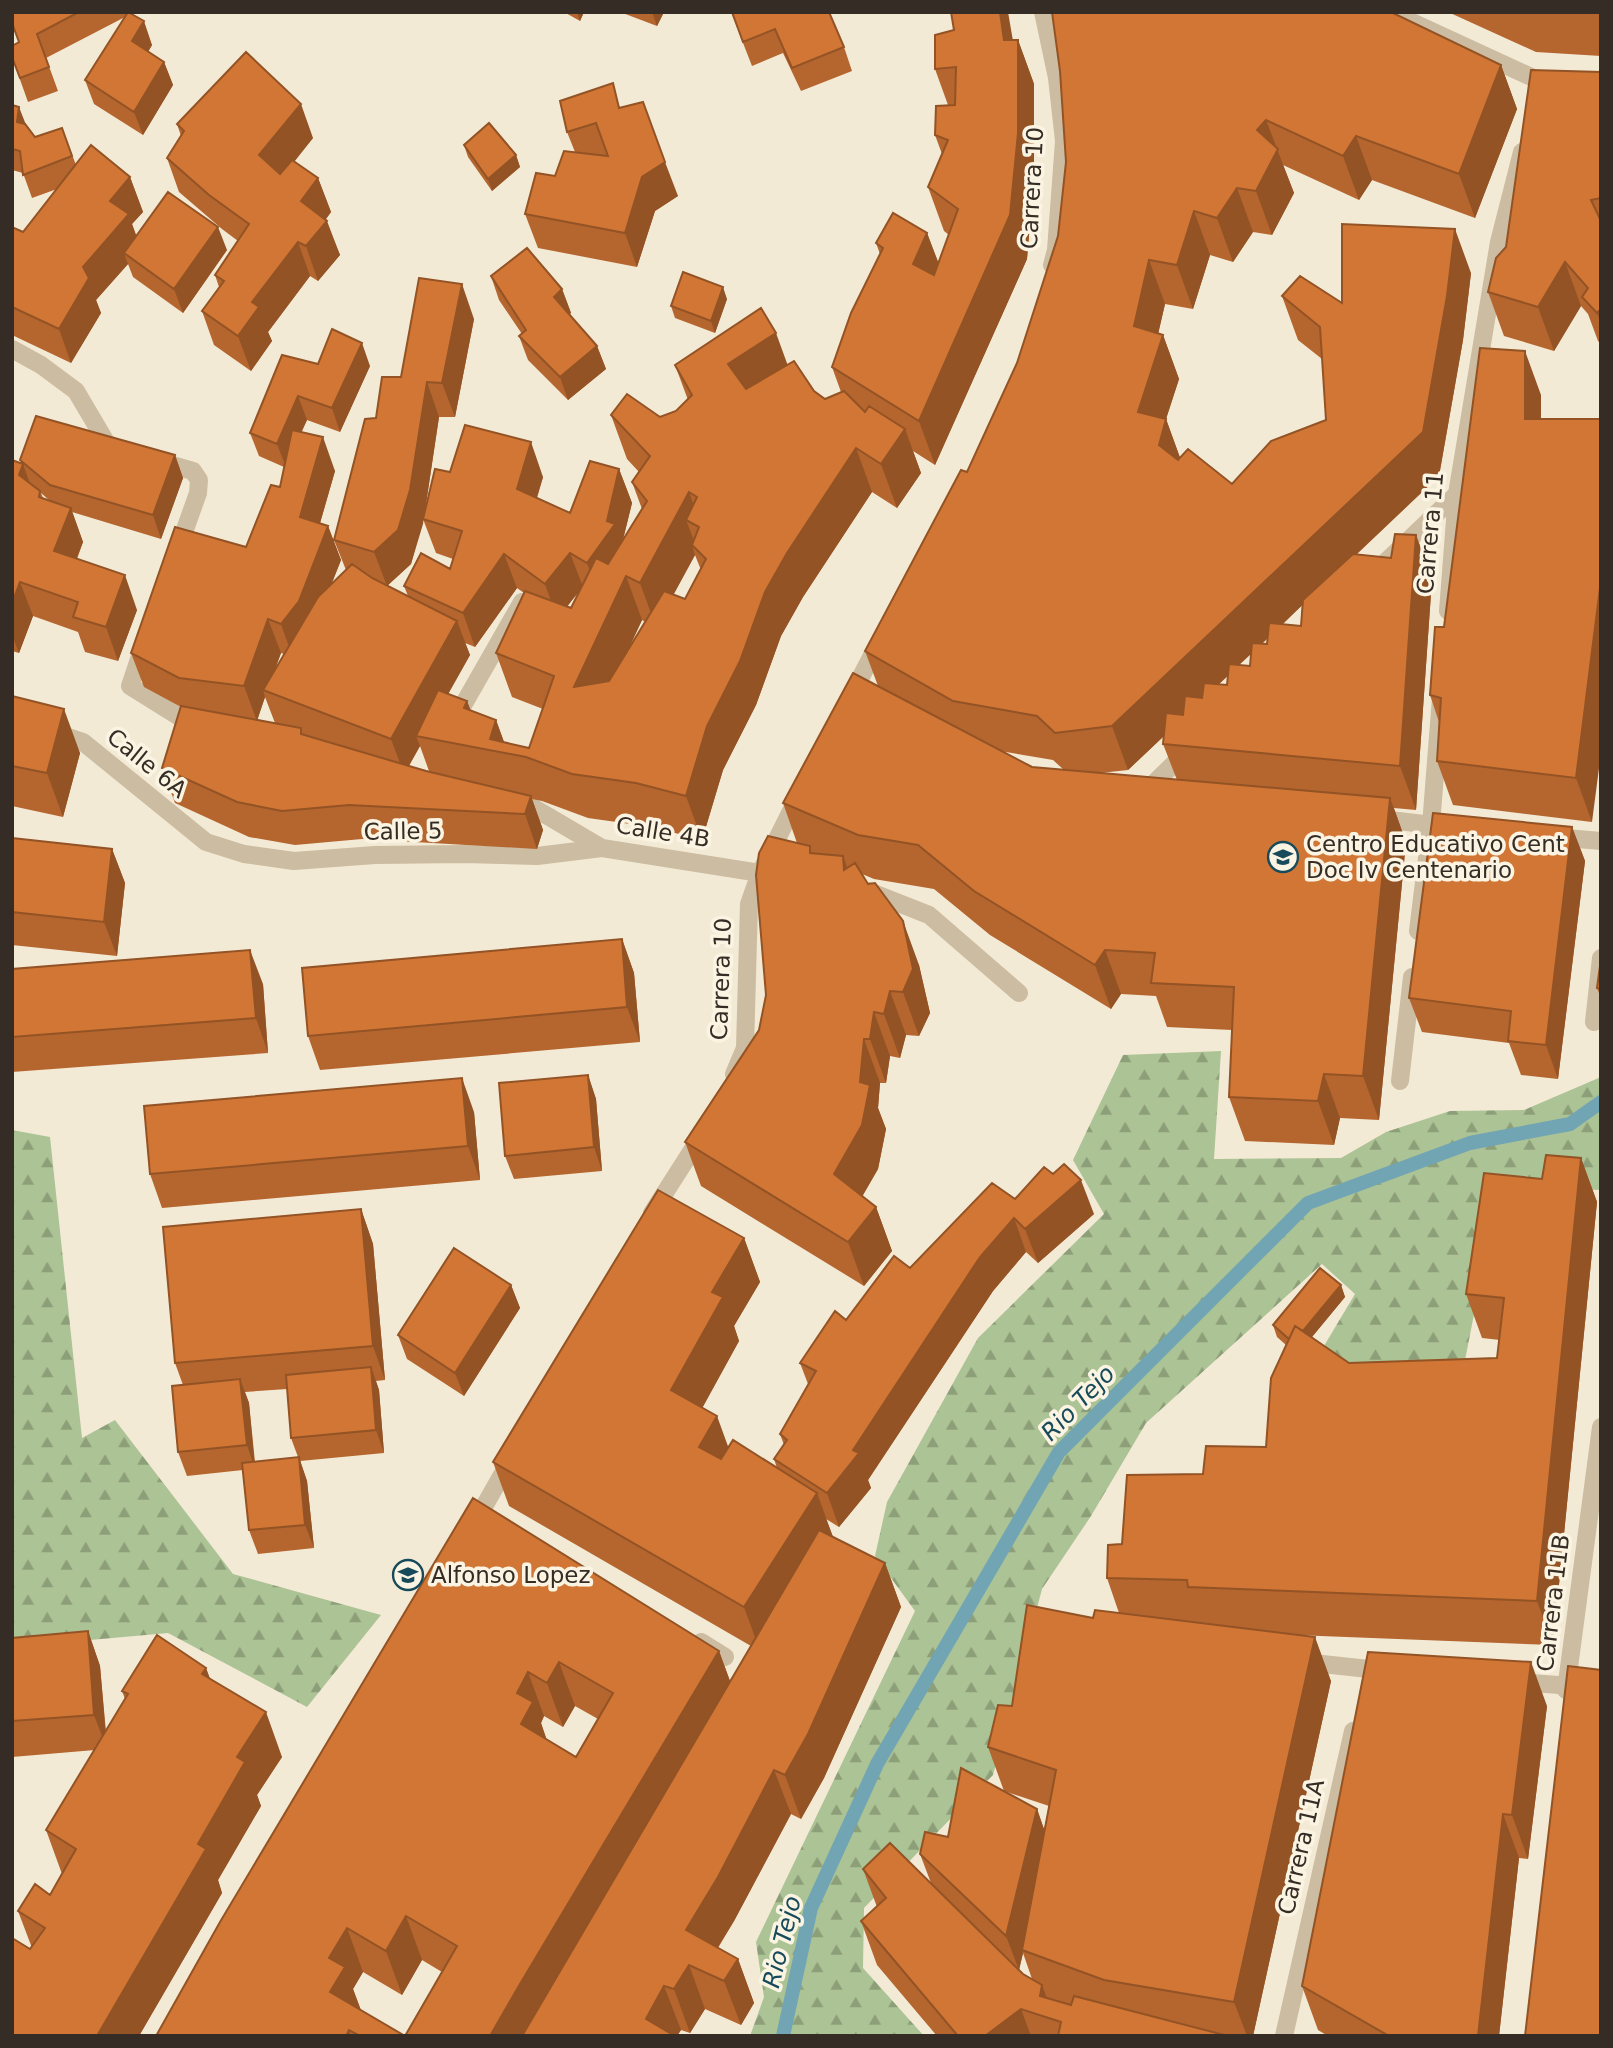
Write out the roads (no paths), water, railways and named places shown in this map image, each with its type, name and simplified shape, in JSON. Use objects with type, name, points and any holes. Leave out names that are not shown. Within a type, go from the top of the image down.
[{"type":"street","name":"Carrera 10","points":[[1042,12],[1057,78],[1064,141],[1056,250],[1049,276]]},
{"type":"street","points":[[1390,12],[1539,87],[1601,83]]},
{"type":"street","name":"Carrera 11","points":[[1446,632],[1457,494],[1499,243],[1526,135]]},
{"type":"street","points":[[12,349],[41,365],[76,391],[108,447],[192,471],[199,480],[198,493],[171,570]]},
{"type":"street","points":[[1356,590],[1457,494]]},
{"type":"street","points":[[444,740],[522,602]]},
{"type":"street","points":[[841,714],[860,694],[886,629]]},
{"type":"street","points":[[148,634],[130,686],[191,724],[216,727]]},
{"type":"street","points":[[1400,1081],[1431,825],[1442,687]]},
{"type":"street","name":"Calle 6A","points":[[12,718],[83,741],[206,842]]},
{"type":"street","points":[[1172,795],[1138,792],[1205,734]]},
{"type":"street","name":"Carrera 10","points":[[725,1094],[745,1048],[749,904],[760,873],[777,853],[804,784]]},
{"type":"street","name":"Calle 4B","points":[[495,800],[534,808],[602,848],[760,873]]},
{"type":"street","points":[[1363,817],[1457,827]]},
{"type":"street","points":[[1535,835],[1601,841]]},
{"type":"street","name":"Calle 5","points":[[206,842],[244,854],[295,861],[374,855],[537,856],[602,848]]},
{"type":"street","points":[[846,882],[929,915],[1019,993]]},
{"type":"street","points":[[1594,1022],[1601,958]]},
{"type":"street","points":[[643,1227],[713,1116]]},
{"type":"street","name":"Carrera 11B","points":[[1564,1713],[1601,1427]]},
{"type":"street","points":[[461,1546],[488,1514],[522,1440]]},
{"type":"street","points":[[690,1636],[725,1657]]},
{"type":"street","points":[[1285,1660],[1365,1676],[1406,1673]]},
{"type":"street","points":[[1500,1681],[1601,1688]]},
{"type":"street","name":"Carrera 11A","points":[[1284,2036],[1357,1710]]},
{"type":"waterway","name":"Rio Tejo","points":[[783,2036],[811,1908],[877,1764],[1059,1452],[1308,1203],[1470,1143],[1570,1124],[1601,1102]]},
{"type":"place","name":"Centro Educativo Cent Doc Iv Centenario","points":[[1283,857]]},
{"type":"place","name":"Alfonso Lopez","points":[[408,1575]]}]
